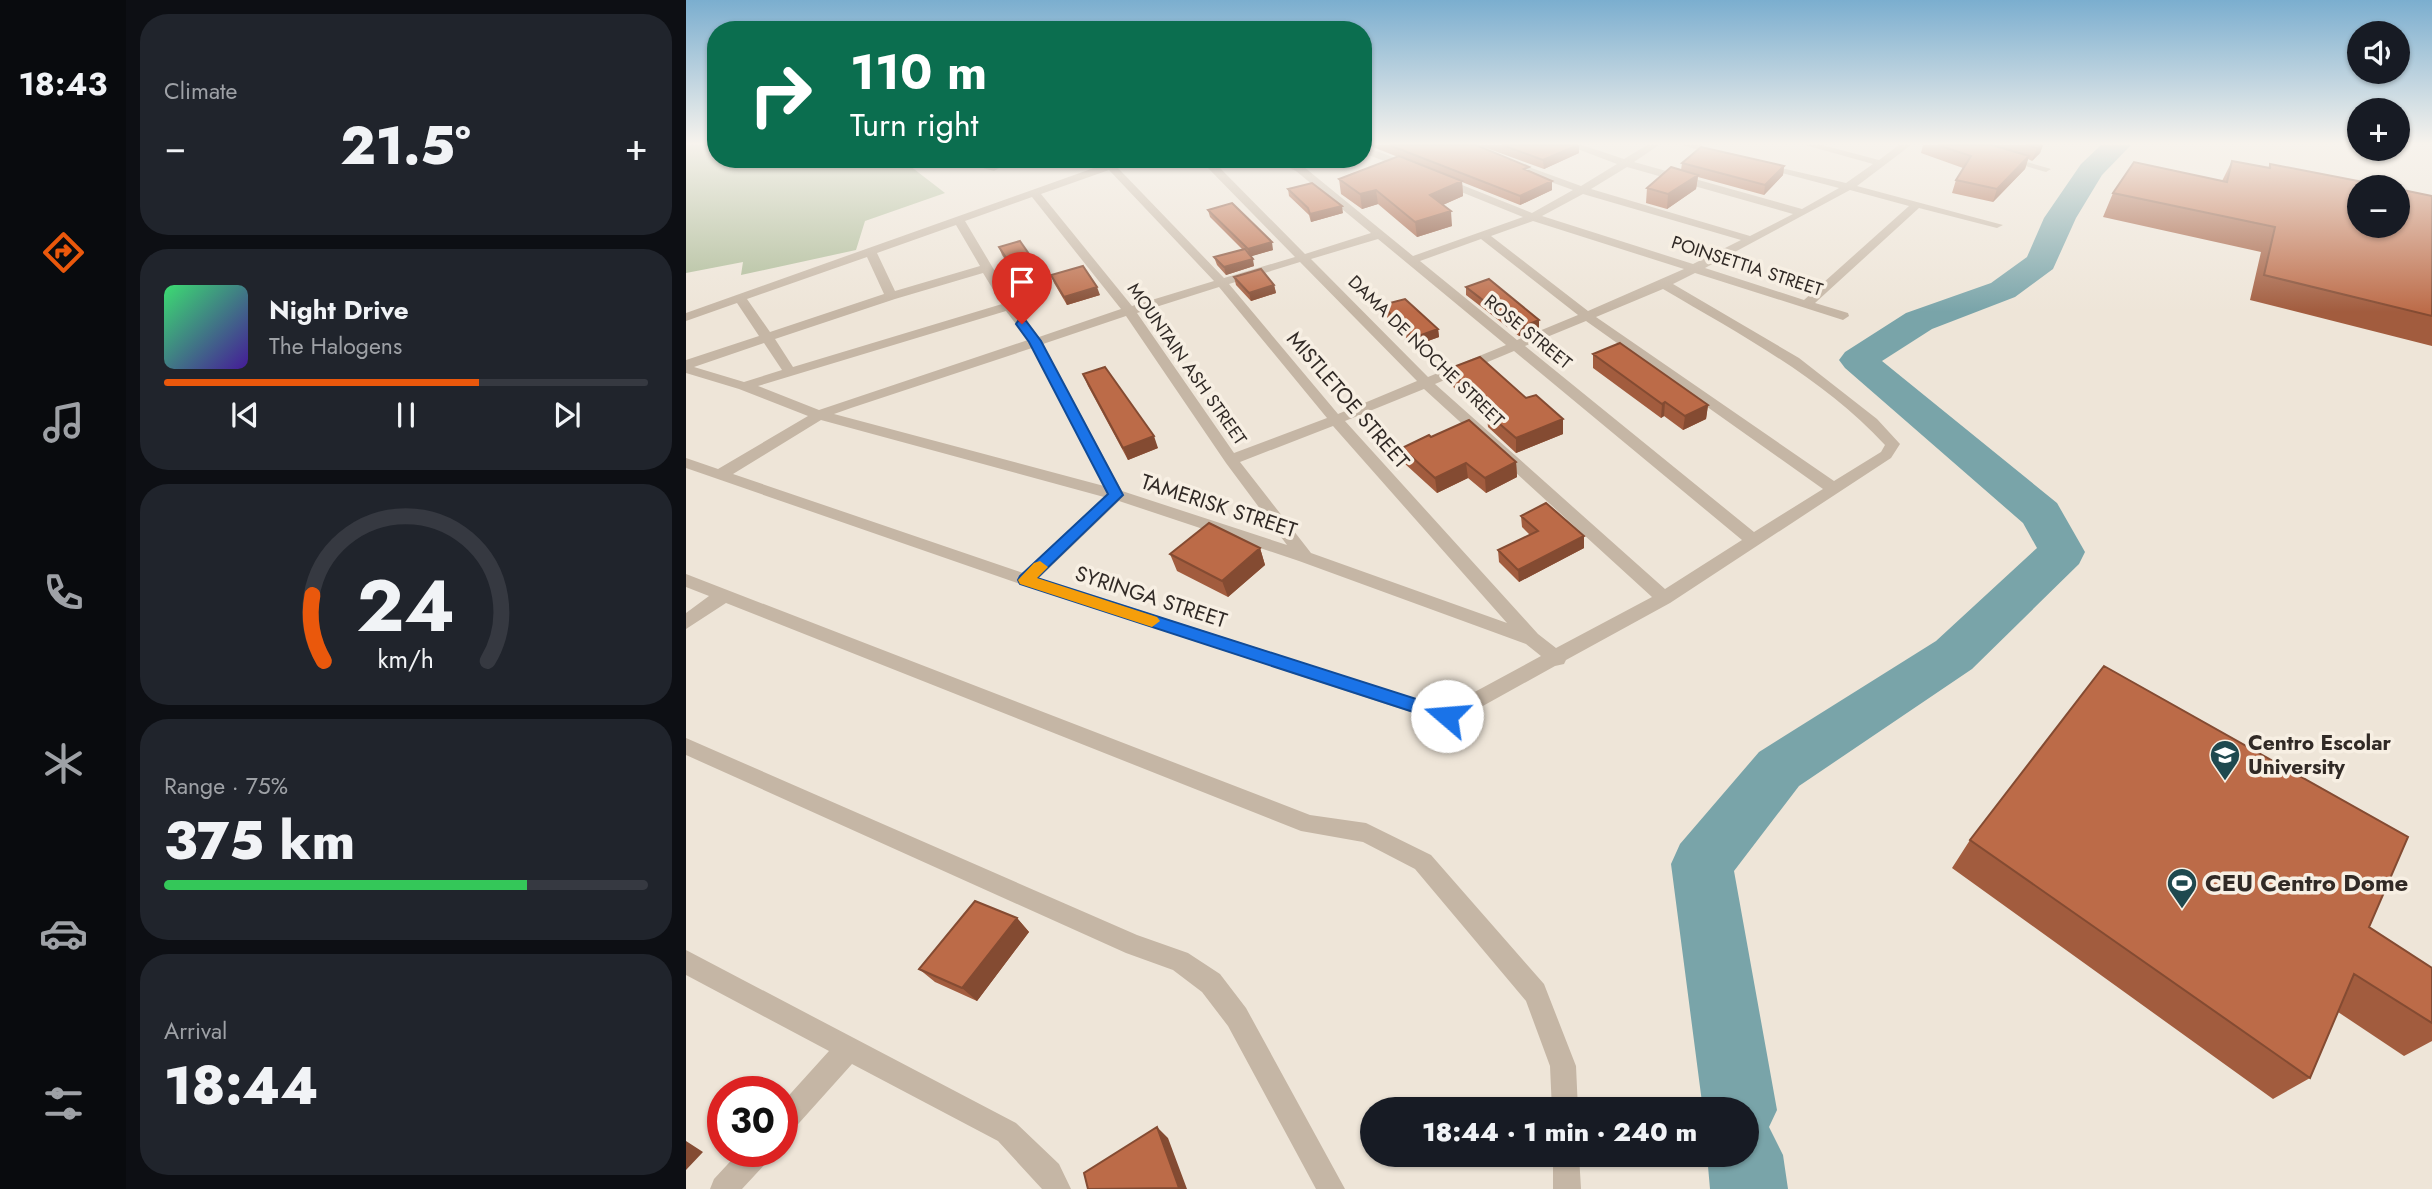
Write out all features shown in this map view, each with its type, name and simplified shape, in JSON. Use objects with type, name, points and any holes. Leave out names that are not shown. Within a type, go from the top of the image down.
[{"type":"street","points":[[688,314],[740,299],[1017,200]]},
{"type":"street","name":"MOUNTAIN ASH STREET","points":[[1040,200],[1129,311],[1231,460],[1305,557]]},
{"type":"street","name":"MISTLETOE STREET","points":[[1144,200],[1221,282],[1336,420],[1532,639],[1557,659]]},
{"type":"street","name":"DAMA DE NOCHE STREET","points":[[1246,200],[1426,383],[1664,598]]},
{"type":"street","name":"ROSE STREET","points":[[1337,200],[1752,539]]},
{"type":"street","name":"POINSETTIA STREET","points":[[1492,200],[1533,217],[1698,268],[1843,317]]},
{"type":"street","points":[[1412,260],[1533,217],[1563,200]]},
{"type":"street","points":[[1618,200],[1752,240]]},
{"type":"street","points":[[1758,200],[1803,213]]},
{"type":"street","points":[[1231,460],[1336,420],[1664,284],[1825,200]]},
{"type":"street","points":[[1903,200],[1997,225]]},
{"type":"street","points":[[1807,304],[1917,204]]},
{"type":"street","points":[[959,221],[1009,306],[1035,341],[1116,495],[1026,580]]},
{"type":"street","points":[[720,474],[819,415],[1035,341],[1378,235]]},
{"type":"street","points":[[1483,235],[1588,317],[1834,489]]},
{"type":"street","points":[[872,253],[891,296]]},
{"type":"street","points":[[686,367],[765,337],[987,268]]},
{"type":"street","name":"SYRINGA STREET","points":[[686,463],[1026,580],[1447,716],[1557,659],[1664,598],[1886,455],[1893,444],[1872,422],[1794,361],[1664,284]]},
{"type":"street","points":[[740,299],[790,372]]},
{"type":"street","points":[[744,386],[1009,306]]},
{"type":"street","name":"TAMERISK STREET","points":[[686,367],[819,415],[1116,495],[1305,557],[1532,639]]},
{"type":"street","points":[[686,579],[1310,824],[1366,833],[1423,862],[1535,993],[1563,1066],[1564,1097]]},
{"type":"street","points":[[686,622],[724,594]]},
{"type":"street","points":[[686,746],[1122,939],[1180,961],[1210,983],[1237,1017],[1330,1189]]},
{"type":"street","points":[[686,962],[1007,1132],[1049,1174],[1057,1189]]},
{"type":"street","points":[[798,1105],[849,1048]]},
{"type":"street","points":[[724,1189],[744,1167]]},
{"type":"street","points":[[1566,1167],[1567,1189]]},
{"type":"green space","points":[[686,200],[924,200],[865,221],[856,250],[741,275],[743,262],[686,273]]},
{"type":"building","points":[[1300,200],[1335,200],[1342,206],[1310,214]]},
{"type":"building","points":[[1389,200],[1437,200],[1451,211],[1415,222]]},
{"type":"building","points":[[2149,200],[2347,200],[2347,238],[2410,238],[2410,200],[2432,200],[2432,316],[2264,275],[2275,227]]},
{"type":"building","points":[[1232,203],[1272,242],[1248,249],[1208,210]]},
{"type":"building","points":[[1020,241],[1045,277],[1023,283],[999,247]]},
{"type":"building","points":[[1245,249],[1253,259],[1224,267],[1214,257]]},
{"type":"building","points":[[1083,266],[1097,287],[1064,297],[1051,275]]},
{"type":"building","points":[[1261,269],[1274,285],[1249,293],[1234,277]]},
{"type":"building","points":[[1489,279],[1539,320],[1519,328],[1466,287]]},
{"type":"building","points":[[1405,299],[1438,329],[1413,338],[1382,305]]},
{"type":"building","points":[[1620,343],[1708,405],[1685,416],[1665,402],[1662,404],[1593,354]]},
{"type":"building","points":[[1480,357],[1526,398],[1536,395],[1563,419],[1516,438],[1487,413],[1493,410],[1448,369]]},
{"type":"building","points":[[1105,367],[1154,436],[1123,448],[1083,374]]},
{"type":"building","points":[[1469,420],[1516,462],[1485,478],[1466,463],[1435,478],[1402,448],[1429,435],[1431,437]]},
{"type":"building","points":[[1546,503],[1584,536],[1518,570],[1498,550],[1538,531],[1521,516]]},
{"type":"building","points":[[1209,523],[1260,548],[1222,581],[1170,554]]},
{"type":"building","name":"CEU Centro Dome","points":[[2104,666],[2408,837],[2369,927],[2432,968],[2432,1023],[2354,974],[2310,1078],[1970,840]]},
{"type":"building","points":[[975,901],[1017,918],[962,988],[919,969]]},
{"type":"building","points":[[1157,1127],[1179,1188],[1088,1189],[1084,1173]]},
{"type":"waterway","points":[[1738,1097],[1702,864],[1779,769],[1954,655],[2062,552],[2041,514],[1858,360],[1919,321],[2003,290],[2041,262],[2060,218],[2071,200]]},
{"type":"waterway","points":[[1746,1167],[1749,1189]]},
{"type":"slow traffic","points":[[1040,567],[1026,580],[1152,621]]},
{"type":"place","name":"Centro Escolar University","points":[[2225,782]]},
{"type":"place","name":"CEU Centro Dome","points":[[2182,910]]},
{"type":"route","points":[[1022,324],[1035,341],[1116,495],[1026,580],[1447,716]]}]
